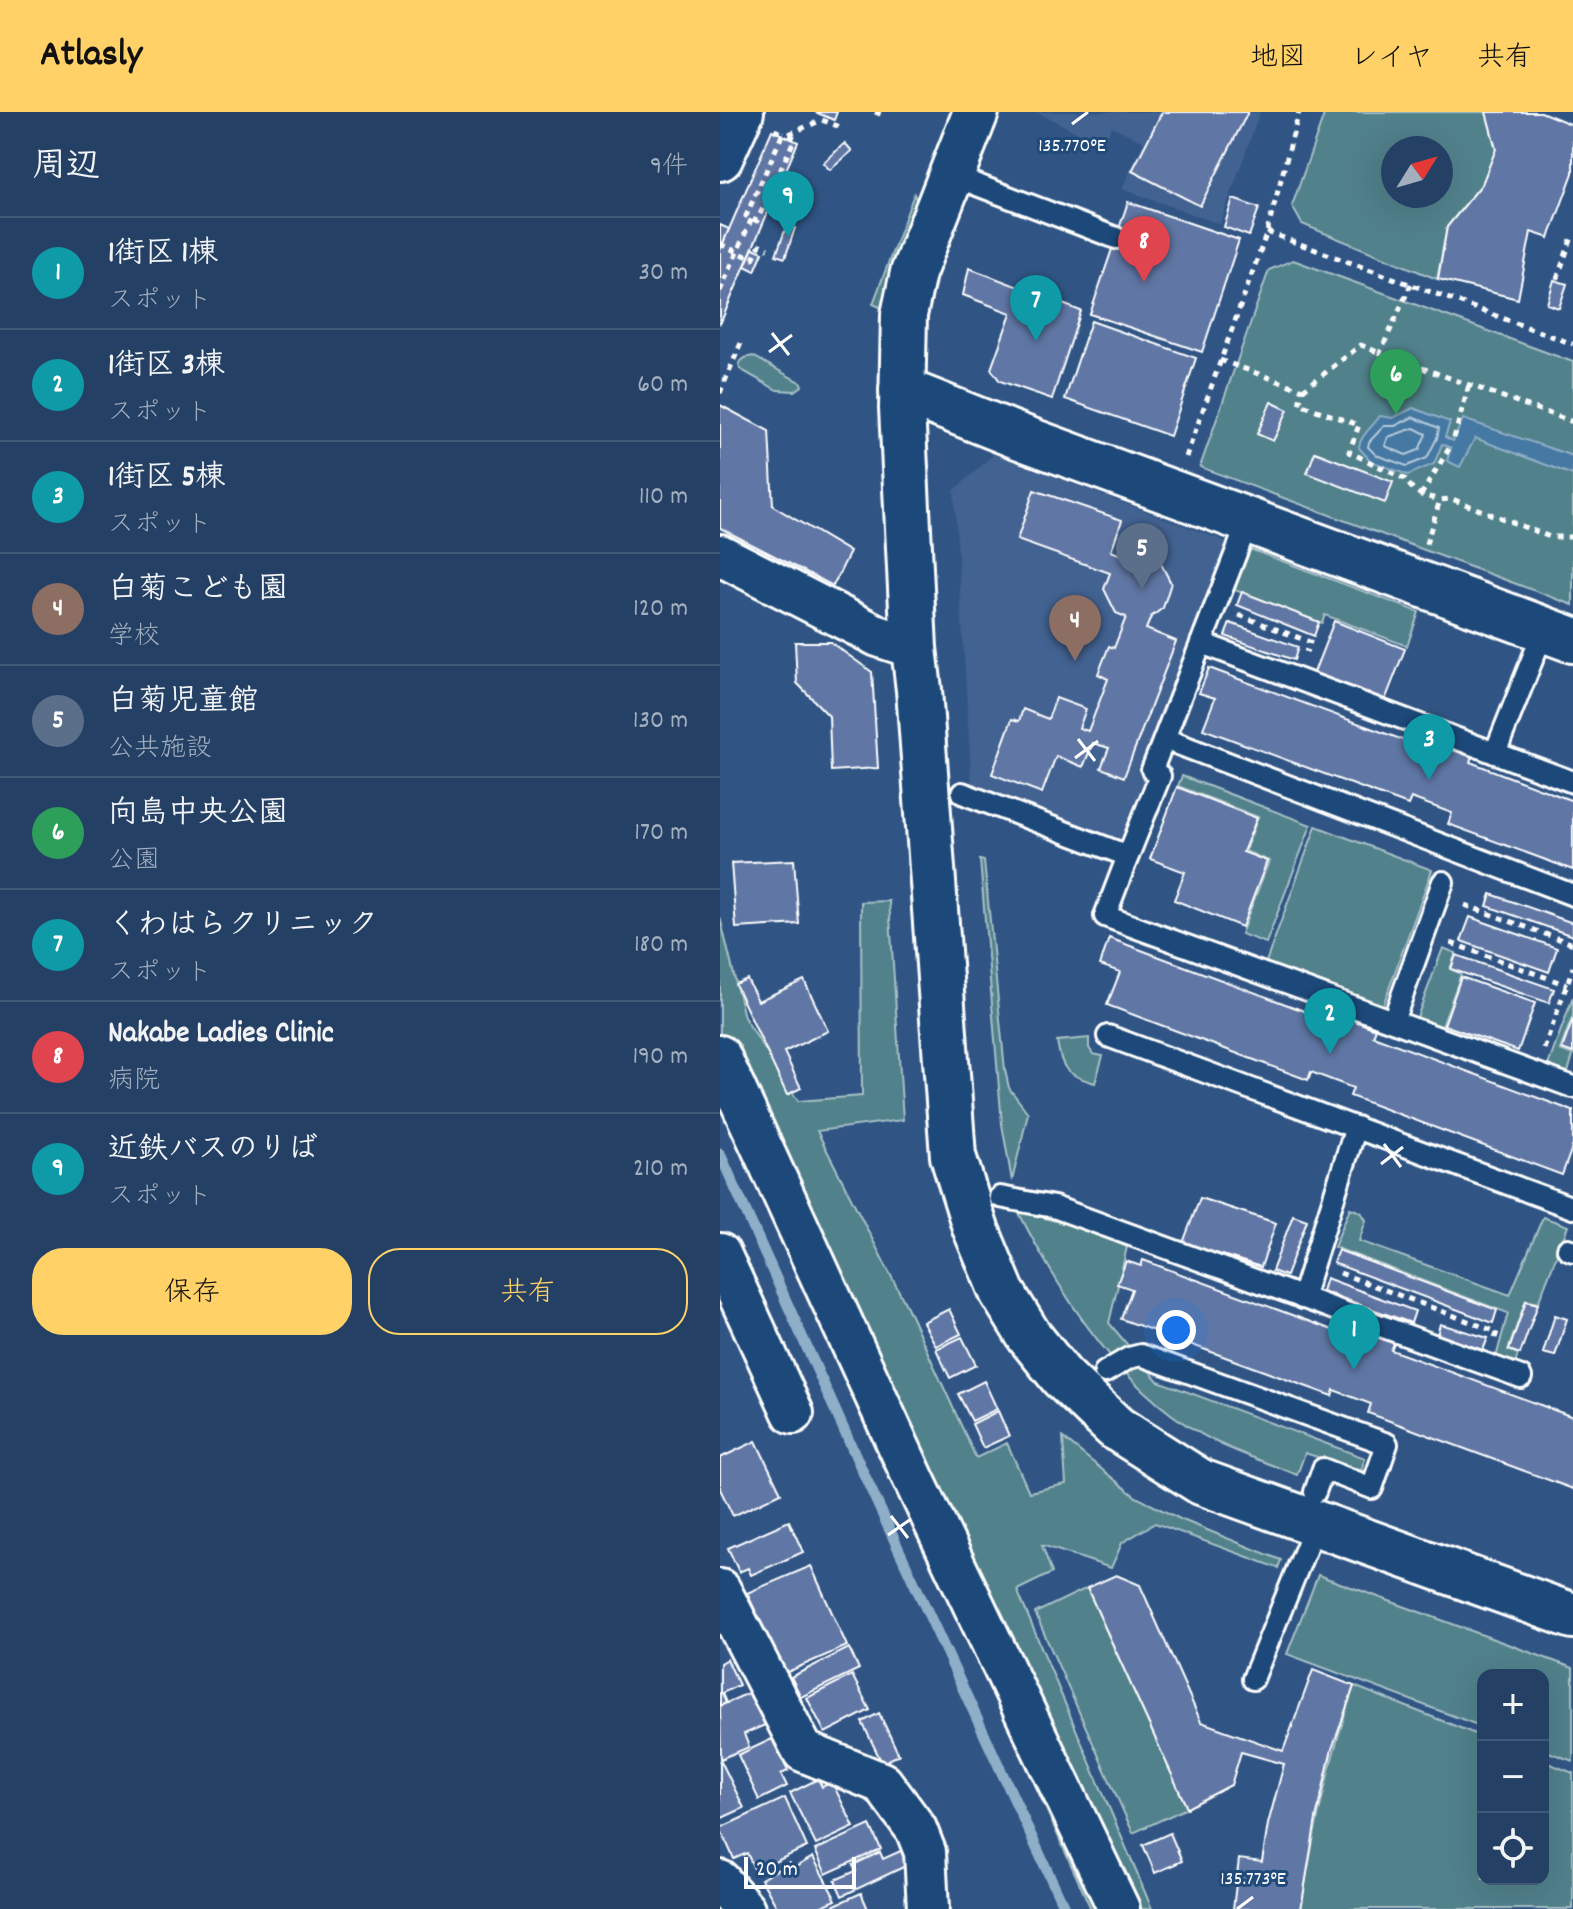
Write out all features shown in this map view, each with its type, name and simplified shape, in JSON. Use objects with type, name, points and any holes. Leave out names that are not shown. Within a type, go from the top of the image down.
[{"type":"street","points":[[720,158],[741,112]]},
{"type":"street","points":[[976,112],[910,287],[904,315],[902,390],[914,648],[953,1156],[975,1227],[1002,1292],[1029,1336],[1062,1377],[1116,1428],[1201,1482],[1316,1508],[1573,1616]]},
{"type":"street","points":[[902,390],[1168,491],[1554,645]]},
{"type":"street","points":[[720,555],[878,636],[914,648]]},
{"type":"street","points":[[720,1056],[915,1482],[1119,1909]]},
{"type":"street","points":[[720,1254],[793,1413]]},
{"type":"street","points":[[720,1590],[803,1751],[882,1783],[916,1829],[925,1852],[928,1909]]},
{"type":"street","points":[[720,1881],[744,1909]]},
{"type":"lane","points":[[951,175],[1116,238]]},
{"type":"lane","points":[[1241,540],[1152,770],[1160,776],[1105,916],[1573,1087]]},
{"type":"lane","points":[[1201,643],[1573,782]]},
{"type":"lane","points":[[1495,753],[1554,645]]},
{"type":"lane","points":[[1165,739],[1573,895]]},
{"type":"lane","points":[[962,793],[1128,856]]},
{"type":"lane","points":[[1393,1021],[1440,889]]},
{"type":"lane","points":[[1108,1036],[1573,1208]]},
{"type":"lane","points":[[1302,1298],[1356,1127]]},
{"type":"lane","points":[[1000,1197],[1054,1207],[1521,1377]]},
{"type":"lane","points":[[1105,1372],[1129,1358],[1141,1355],[1387,1444],[1372,1488],[1323,1469],[1316,1508],[1253,1679]]},
{"type":"path","points":[[875,112],[883,115]]},
{"type":"path","points":[[1168,491],[1182,468],[1267,232],[1299,112]]},
{"type":"path","points":[[784,134],[795,138],[757,221],[746,216],[784,134],[822,120],[843,128]]},
{"type":"path","points":[[720,291],[752,218]]},
{"type":"path","points":[[1267,232],[1573,344]]},
{"type":"path","points":[[1557,279],[1573,234]]},
{"type":"path","points":[[720,244],[753,259],[760,245],[768,249]]},
{"type":"path","points":[[1380,353],[1411,284]]},
{"type":"path","points":[[720,393],[741,343]]},
{"type":"path","points":[[1573,422],[1361,345],[1303,390],[1299,404],[1359,425],[1349,452],[1405,479],[1421,495],[1440,500],[1452,499],[1550,537],[1573,537]]},
{"type":"path","points":[[1220,360],[1303,390]]},
{"type":"path","points":[[1454,438],[1469,385]]},
{"type":"path","points":[[1421,495],[1450,447]]},
{"type":"path","points":[[1424,550],[1440,500]]},
{"type":"path","points":[[1216,606],[1310,642],[1296,679]]},
{"type":"path","points":[[1440,889],[1573,944]]},
{"type":"path","points":[[1424,933],[1567,985]]},
{"type":"path","points":[[1536,1073],[1573,967]]},
{"type":"path","points":[[1313,1263],[1497,1332],[1485,1364]]},
{"type":"shaded area","points":[[1037,112],[1260,112],[1220,224],[1122,189],[1144,142],[1112,126],[1102,145]]},
{"type":"shaded area","points":[[994,454],[1235,545],[1139,777],[1151,782],[1126,845],[972,789],[954,491]]},
{"type":"green space","points":[[1325,112],[1486,112],[1496,149],[1482,184],[1447,227],[1437,279],[1302,224],[1292,206]]},
{"type":"green space","points":[[914,194],[920,210],[896,314],[873,304]]},
{"type":"green space","points":[[1293,260],[1573,362],[1573,605],[1200,467],[1269,270]]},
{"type":"green space","points":[[753,356],[802,386],[795,391],[777,390],[740,369],[739,363]]},
{"type":"green space","points":[[1247,548],[1419,612],[1407,646],[1325,615],[1322,623],[1232,589]]},
{"type":"green space","points":[[1182,776],[1311,825],[1266,943],[1241,934],[1269,861],[1245,851],[1258,817],[1178,786]]},
{"type":"green space","points":[[1316,826],[1432,870],[1383,1005],[1266,962]]},
{"type":"green space","points":[[980,860],[984,861],[1005,1070],[1009,1088],[1028,1113],[1012,1181],[1002,1124]]},
{"type":"green space","points":[[889,901],[903,1120],[817,1131],[908,1309],[976,1458],[1007,1443],[1029,1492],[1066,1484],[1063,1438],[1136,1497],[1180,1519],[1281,1560],[1278,1568],[1155,1523],[1122,1543],[1111,1568],[1042,1545],[1052,1573],[1017,1590],[1152,1909],[1091,1909],[929,1550],[882,1464],[767,1203],[720,1105],[720,917],[744,1017],[798,1101],[862,1096],[861,902]]},
{"type":"green space","points":[[1443,948],[1456,953],[1450,969],[1461,974],[1441,1029],[1416,1020]]},
{"type":"green space","points":[[1573,997],[1573,1015],[1560,1050],[1573,1055],[1566,1079],[1546,1071]]},
{"type":"green space","points":[[1089,1038],[1089,1048],[1093,1054],[1103,1056],[1095,1083],[1067,1070],[1057,1041]]},
{"type":"green space","points":[[1350,1208],[1361,1212],[1366,1220],[1359,1241],[1510,1295],[1543,1217],[1568,1226],[1538,1303],[1526,1300],[1508,1350],[1518,1354],[1514,1367],[1495,1361],[1508,1313],[1334,1247]]},
{"type":"green space","points":[[1018,1211],[1093,1231],[1127,1247],[1109,1323],[1158,1381],[1365,1458],[1361,1471],[1305,1453],[1297,1475],[1218,1443],[1185,1424],[1154,1400],[1100,1343],[1055,1278]]},
{"type":"green space","points":[[1318,1575],[1573,1668],[1573,1761],[1549,1752],[1549,1669],[1477,1669],[1477,1725],[1287,1654]]},
{"type":"green space","points":[[1087,1588],[1187,1808],[1133,1833],[1035,1613]]},
{"type":"green space","points":[[1354,1686],[1477,1735],[1477,1885],[1549,1885],[1549,1763],[1573,1773],[1573,1909],[1301,1909],[1337,1741]]},
{"type":"water","points":[[1413,408],[1450,422],[1445,437],[1453,441],[1463,419],[1573,456],[1573,475],[1475,438],[1460,467],[1447,461],[1451,448],[1442,444],[1434,464],[1408,475],[1371,461],[1359,448],[1367,432],[1380,416],[1393,418]]},
{"type":"building","points":[[815,112],[837,112],[834,120]]},
{"type":"building","points":[[1162,112],[1248,112],[1200,206],[1132,171]]},
{"type":"building","points":[[1486,112],[1541,112],[1573,125],[1573,173],[1549,238],[1531,232],[1518,299],[1438,279],[1447,227],[1482,184],[1496,149]]},
{"type":"building","points":[[772,130],[798,142],[720,324],[720,250]]},
{"type":"building","points":[[845,143],[852,151],[830,170],[823,163]]},
{"type":"building","points":[[1233,199],[1259,208],[1249,236],[1224,227]]},
{"type":"building","points":[[1128,202],[1239,240],[1202,352],[1090,314]]},
{"type":"building","points":[[720,225],[729,229],[720,250]]},
{"type":"building","points":[[787,225],[795,228],[785,258],[776,255]]},
{"type":"building","points":[[753,248],[763,252],[755,271],[745,266]]},
{"type":"building","points":[[969,268],[1081,311],[1052,399],[1000,381],[991,369],[1011,313],[963,295]]},
{"type":"building","points":[[1554,280],[1567,284],[1559,308],[1547,304]]},
{"type":"building","points":[[1091,321],[1196,358],[1170,436],[1065,399]]},
{"type":"building","points":[[1271,402],[1288,410],[1273,441],[1257,434]]},
{"type":"building","points":[[720,405],[769,431],[773,506],[850,552],[833,586],[720,528]]},
{"type":"building","points":[[1315,452],[1393,482],[1385,503],[1307,473]]},
{"type":"building","points":[[1034,490],[1122,520],[1111,551],[1126,557],[1139,552],[1159,560],[1171,583],[1163,608],[1151,617],[1146,629],[1176,641],[1124,777],[1101,768],[1109,748],[1093,743],[1083,767],[1056,756],[1042,793],[992,774],[1012,719],[1019,721],[1023,709],[1048,719],[1056,698],[1086,709],[1079,728],[1088,731],[1108,679],[1098,674],[1109,646],[1114,648],[1126,617],[1116,613],[1104,589],[1110,573],[1017,540]]},
{"type":"building","points":[[1242,592],[1319,622],[1314,636],[1237,605]]},
{"type":"building","points":[[1334,621],[1405,649],[1384,703],[1313,675]]},
{"type":"building","points":[[1230,623],[1298,647],[1294,660],[1225,636]]},
{"type":"building","points":[[795,642],[830,642],[872,672],[878,768],[831,771],[829,716],[797,683]]},
{"type":"building","points":[[1209,668],[1430,750],[1434,739],[1473,753],[1470,762],[1573,801],[1573,870],[1448,824],[1452,813],[1411,798],[1408,805],[1203,729],[1215,698],[1199,693]]},
{"type":"building","points":[[1177,787],[1257,818],[1243,852],[1267,861],[1242,927],[1174,900],[1185,872],[1150,859]]},
{"type":"building","points":[[794,860],[799,924],[736,928],[731,863]]},
{"type":"building","points":[[1491,894],[1573,923],[1573,936],[1487,906]]},
{"type":"building","points":[[1470,917],[1557,948],[1549,972],[1461,941]]},
{"type":"building","points":[[1109,938],[1331,1021],[1334,1013],[1376,1029],[1373,1036],[1573,1111],[1573,1145],[1562,1175],[1350,1096],[1353,1088],[1311,1072],[1308,1080],[1107,1005],[1120,972],[1100,965]]},
{"type":"building","points":[[1456,955],[1554,989],[1549,1003],[1451,969]]},
{"type":"building","points":[[1461,977],[1535,1003],[1518,1051],[1444,1025]]},
{"type":"building","points":[[747,979],[758,1001],[804,980],[828,1031],[784,1052],[801,1088],[787,1095],[735,984]]},
{"type":"building","points":[[1573,1019],[1573,1053],[1562,1049]]},
{"type":"building","points":[[1200,1198],[1276,1223],[1261,1267],[1183,1243]]},
{"type":"building","points":[[1293,1215],[1307,1220],[1286,1276],[1272,1271]]},
{"type":"building","points":[[1338,1250],[1497,1310],[1493,1323],[1333,1263]]},
{"type":"building","points":[[1143,1260],[1354,1338],[1357,1328],[1395,1342],[1391,1350],[1573,1417],[1573,1489],[1368,1413],[1371,1404],[1334,1390],[1332,1396],[1121,1319],[1132,1289],[1117,1284],[1126,1261],[1141,1266]]},
{"type":"building","points":[[1326,1278],[1415,1311],[1411,1323],[1322,1291]]},
{"type":"building","points":[[1526,1301],[1538,1304],[1520,1354],[1509,1350]]},
{"type":"building","points":[[949,1309],[961,1334],[936,1346],[923,1322]]},
{"type":"building","points":[[1555,1315],[1567,1319],[1555,1356],[1543,1353]]},
{"type":"building","points":[[1440,1324],[1488,1338],[1483,1350],[1437,1335]]},
{"type":"building","points":[[962,1337],[976,1365],[950,1378],[936,1349]]},
{"type":"building","points":[[984,1381],[997,1409],[972,1421],[958,1394]]},
{"type":"building","points":[[998,1411],[1009,1436],[983,1448],[972,1424]]},
{"type":"building","points":[[756,1441],[781,1493],[733,1516],[720,1489],[720,1458]]},
{"type":"building","points":[[789,1521],[803,1552],[751,1575],[748,1568],[739,1572],[728,1548]]},
{"type":"building","points":[[811,1566],[847,1646],[783,1674],[747,1593]]},
{"type":"building","points":[[1116,1575],[1140,1585],[1201,1722],[1283,1751],[1313,1670],[1354,1686],[1332,1749],[1301,1909],[1233,1909],[1239,1859],[1262,1862],[1268,1824],[1284,1764],[1241,1752],[1231,1785],[1187,1808],[1087,1588]]},
{"type":"building","points":[[849,1648],[859,1669],[801,1697],[791,1677]]},
{"type":"building","points":[[727,1659],[739,1685],[722,1693],[726,1703],[720,1706],[720,1663]]},
{"type":"building","points":[[852,1675],[870,1710],[825,1733],[807,1698]]},
{"type":"building","points":[[750,1692],[765,1725],[744,1734],[749,1747],[721,1759],[720,1706]]},
{"type":"building","points":[[879,1713],[899,1755],[882,1763],[862,1722]]},
{"type":"building","points":[[772,1739],[788,1771],[781,1774],[787,1786],[759,1800],[738,1755]]},
{"type":"building","points":[[720,1762],[744,1808],[720,1819]]},
{"type":"building","points":[[818,1779],[822,1787],[832,1782],[854,1827],[816,1845],[790,1793]]},
{"type":"building","points":[[785,1798],[807,1847],[755,1871],[747,1853],[734,1859],[720,1828]]},
{"type":"building","points":[[870,1825],[881,1849],[826,1874],[815,1850]]},
{"type":"building","points":[[1170,1833],[1182,1861],[1155,1873],[1143,1845]]},
{"type":"building","points":[[905,1849],[912,1863],[842,1896],[835,1880],[856,1871],[853,1865],[880,1852],[883,1859]]},
{"type":"building","points":[[813,1857],[836,1900],[815,1909],[778,1909],[761,1879],[789,1863],[794,1868]]},
{"type":"building","points":[[861,1893],[868,1909],[826,1909]]},
{"type":"waterway","points":[[720,1154],[1065,1909]]},
{"type":"place","name":"近鉄バスのりば","points":[[788,237]]},
{"type":"place","name":"Nakabe Ladies Clinic","points":[[1144,282]]},
{"type":"place","name":"くわはらクリニック","points":[[1036,341]]},
{"type":"place","name":"向島中央公園","points":[[1396,415]]},
{"type":"place","name":"白菊児童館","points":[[1142,589]]},
{"type":"place","name":"白菊こども園","points":[[1075,661]]},
{"type":"place","name":"1街区 5棟","points":[[1429,780]]},
{"type":"place","name":"1街区 3棟","points":[[1330,1054]]},
{"type":"place","name":"1街区 1棟","points":[[1354,1370]]}]
